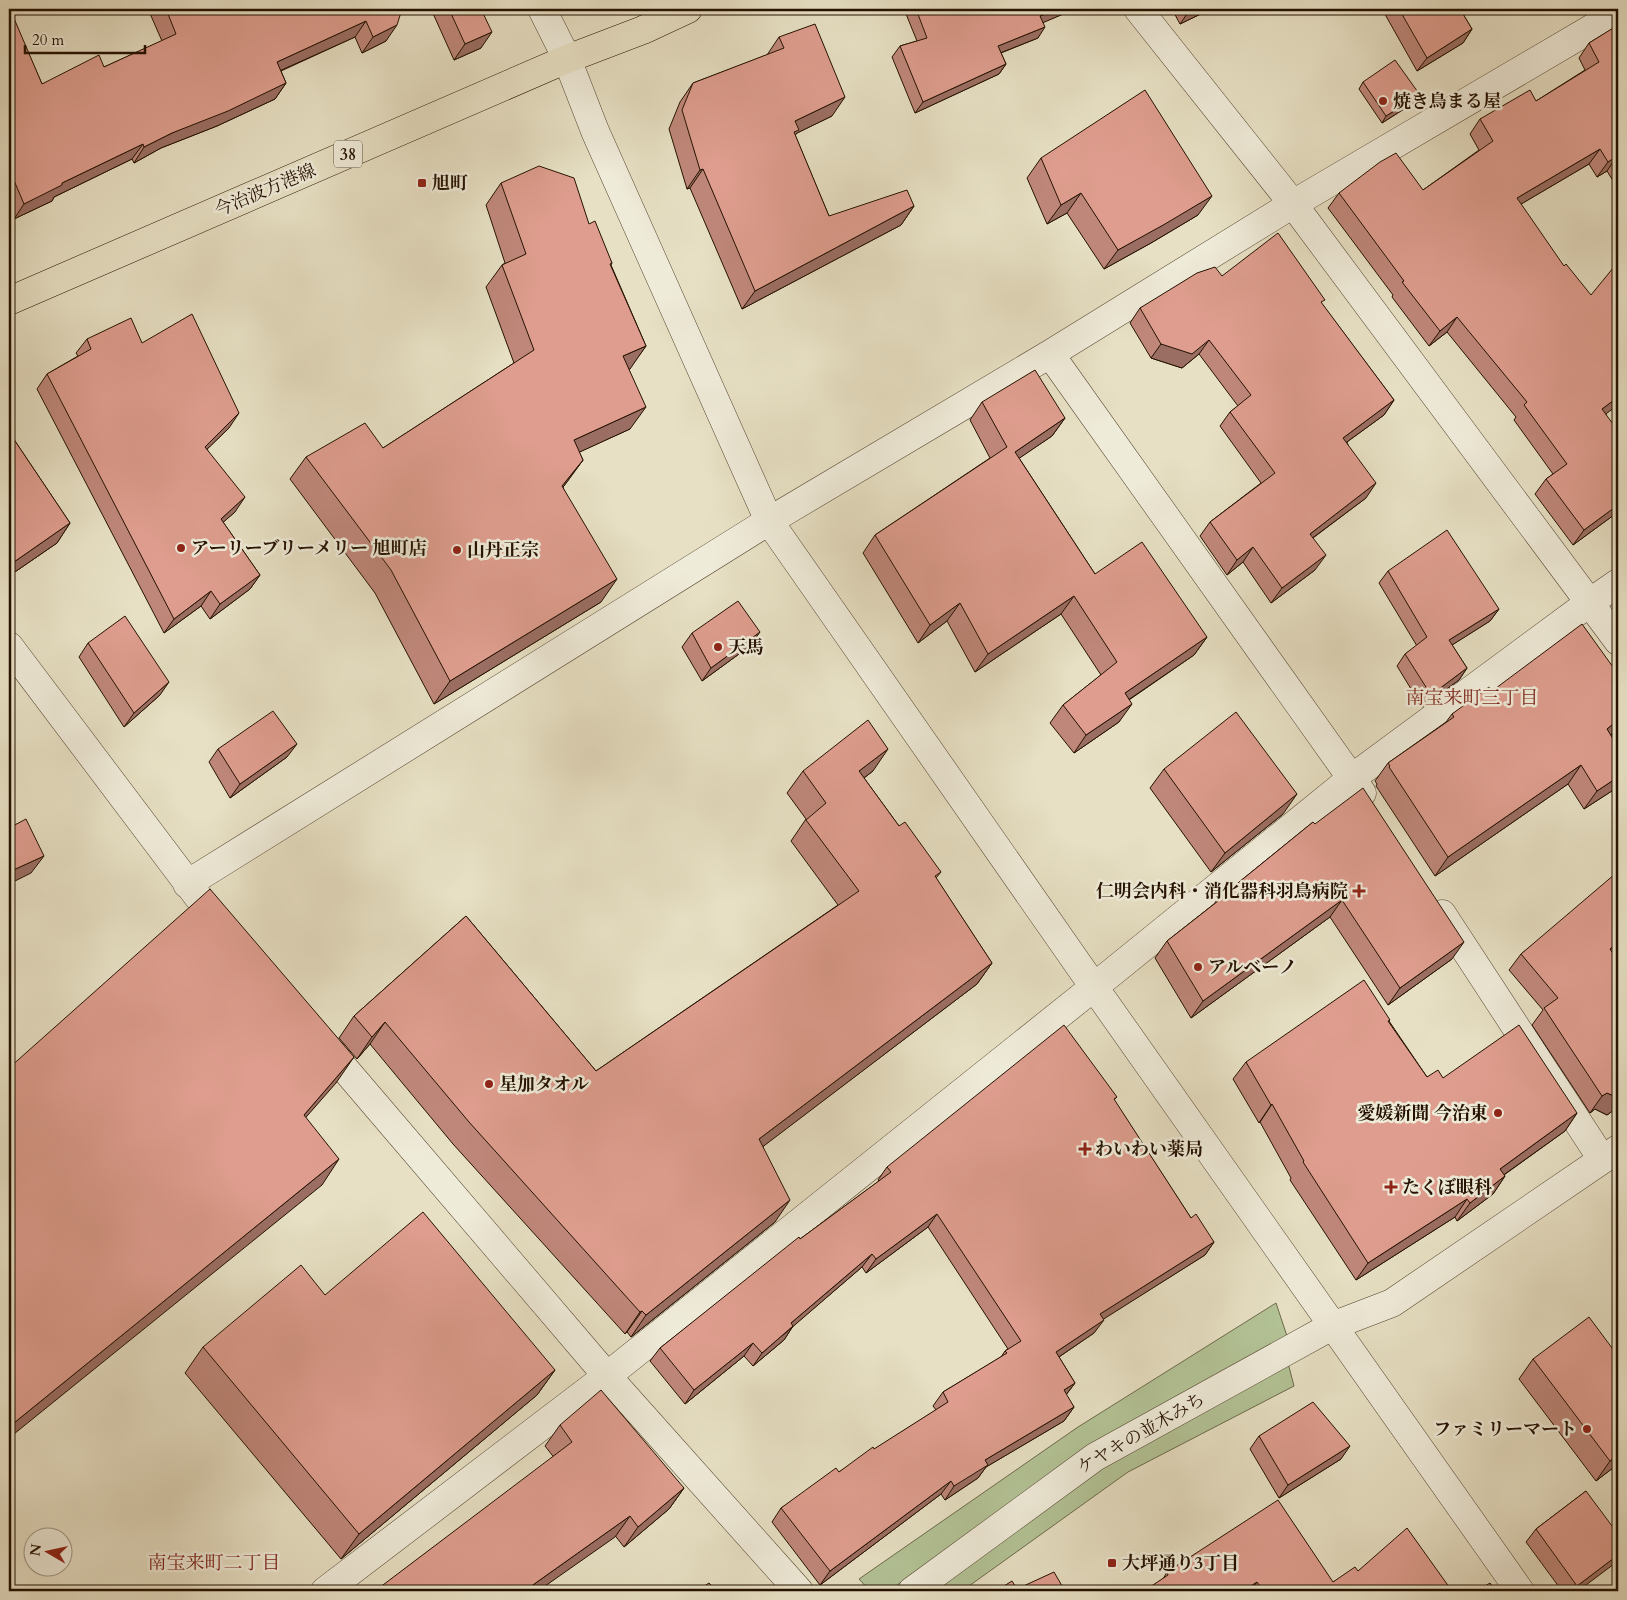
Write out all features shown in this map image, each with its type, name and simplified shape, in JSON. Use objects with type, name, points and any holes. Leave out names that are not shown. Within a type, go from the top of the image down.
[{"type":"main road","name":"今治波方港線","points":[[9,301],[567,59],[643,30],[688,9]]},
{"type":"street","points":[[542,9],[567,59],[595,131],[769,521],[1094,987],[1520,1591]]},
{"type":"street","points":[[1138,9],[1293,204],[1618,641]]},
{"type":"street","points":[[187,884],[769,521],[1050,354],[1293,204],[1618,13]]},
{"type":"street","points":[[1050,354],[1374,811]]},
{"type":"street","points":[[325,1591],[607,1376],[1352,778],[1618,583]]},
{"type":"street","points":[[9,646],[187,884],[213,914]]},
{"type":"street","points":[[1428,894],[1610,1154]]},
{"type":"street","points":[[303,1020],[607,1376],[799,1591]]},
{"type":"street","name":"ケヤキの並木みち","points":[[912,1591],[1095,1457],[1332,1326],[1392,1303],[1610,1154]]},
{"type":"green space","points":[[1276,1303],[1287,1336],[1088,1447],[889,1591],[870,1591],[859,1579],[1078,1427]]},
{"type":"green space","points":[[1288,1363],[1294,1386],[1128,1472],[962,1591],[929,1591],[1123,1453]]},
{"type":"building","points":[[9,9],[42,84],[99,55],[104,67],[176,34],[166,9],[402,9],[397,25],[373,37],[366,21],[277,62],[286,83],[228,111],[172,133],[144,147],[143,144],[62,183],[62,185],[24,204],[9,171]]},
{"type":"building","points":[[449,9],[481,9],[492,32],[465,44]]},
{"type":"building","points":[[916,9],[1058,9],[1040,16],[1045,27],[998,46],[1006,64],[923,102],[900,46],[927,38]]},
{"type":"building","points":[[1399,9],[1460,9],[1472,29],[1427,58]]},
{"type":"building","points":[[815,24],[845,97],[795,121],[799,130],[794,132],[829,216],[907,190],[914,206],[755,291],[703,169],[700,170],[682,110],[693,83],[784,48],[779,37]]},
{"type":"building","points":[[1618,25],[1618,158],[1617,156],[1608,162],[1600,149],[1517,198],[1564,266],[1566,264],[1591,295],[1618,262],[1618,397],[1602,409],[1618,431],[1618,505],[1584,530],[1546,479],[1567,464],[1524,405],[1527,402],[1457,317],[1440,331],[1402,282],[1404,281],[1339,193],[1380,162],[1396,153],[1423,190],[1493,141],[1480,119],[1530,90],[1536,101],[1599,62],[1589,43]]},
{"type":"building","points":[[1395,60],[1420,95],[1386,116],[1363,82]]},
{"type":"building","points":[[1145,90],[1212,196],[1118,250],[1081,193],[1061,205],[1041,158]]},
{"type":"building","points":[[539,166],[574,178],[589,224],[595,221],[612,263],[610,264],[646,346],[623,356],[646,407],[574,440],[583,460],[562,486],[617,579],[450,681],[391,570],[306,457],[365,423],[383,448],[534,350],[502,265],[526,254],[501,183]]},
{"type":"building","points":[[1278,233],[1325,300],[1321,302],[1394,400],[1343,438],[1376,483],[1310,534],[1326,555],[1282,588],[1253,547],[1237,560],[1210,522],[1275,473],[1230,412],[1251,395],[1209,340],[1192,354],[1161,344],[1140,308],[1197,273],[1215,267],[1222,276]]},
{"type":"building","points":[[192,314],[239,413],[205,447],[245,497],[221,519],[260,575],[220,604],[211,591],[174,619],[47,374],[91,349],[87,339],[131,318],[142,343]]},
{"type":"building","points":[[1035,370],[1065,418],[1015,452],[1095,574],[1142,542],[1207,637],[1125,693],[1132,704],[1086,735],[1063,705],[1117,662],[1074,596],[988,654],[960,603],[930,625],[875,535],[1007,447],[982,402]]},
{"type":"building","points":[[9,432],[70,523],[14,562],[9,555]]},
{"type":"building","points":[[1447,530],[1499,609],[1449,640],[1467,668],[1431,695],[1405,654],[1427,637],[1388,571]]},
{"type":"building","points":[[738,601],[760,632],[711,668],[692,633]]},
{"type":"building","points":[[125,616],[169,682],[134,713],[88,643]]},
{"type":"building","points":[[1582,624],[1618,674],[1618,703],[1616,705],[1618,708],[1618,720],[1607,729],[1618,747],[1618,777],[1597,791],[1581,765],[1448,857],[1388,763],[1454,717],[1452,714],[1489,687],[1492,691]]},
{"type":"building","points":[[273,711],[297,744],[240,784],[218,749]]},
{"type":"building","points":[[1236,712],[1297,794],[1225,853],[1164,769]]},
{"type":"building","points":[[868,720],[888,749],[859,771],[899,826],[905,822],[941,872],[935,876],[992,963],[759,1139],[790,1200],[646,1315],[642,1311],[640,1312],[469,1122],[385,1022],[372,1037],[354,1016],[466,916],[596,1071],[859,891],[806,820],[826,803],[803,771]]},
{"type":"building","points":[[1363,788],[1464,942],[1400,988],[1342,900],[1203,1001],[1167,941],[1313,822],[1315,824]]},
{"type":"building","points":[[26,819],[44,856],[9,872],[9,828]]},
{"type":"building","points":[[1615,874],[1618,877],[1618,942],[1610,949],[1618,961],[1618,1098],[1607,1093],[1602,1096],[1544,1008],[1558,998],[1521,954]]},
{"type":"building","points":[[210,889],[354,1057],[304,1115],[339,1159],[9,1427],[9,1068]]},
{"type":"building","points":[[1364,980],[1390,1020],[1388,1021],[1427,1077],[1438,1070],[1443,1078],[1519,1025],[1577,1113],[1500,1169],[1505,1176],[1470,1203],[1467,1199],[1368,1263],[1303,1162],[1272,1104],[1246,1062]]},
{"type":"building","points":[[1064,1025],[1117,1097],[1114,1099],[1191,1218],[1196,1214],[1214,1242],[1100,1314],[1104,1320],[1056,1352],[1075,1383],[1064,1390],[1074,1407],[985,1460],[988,1465],[954,1486],[951,1481],[830,1571],[781,1508],[836,1468],[839,1472],[873,1447],[874,1449],[948,1402],[943,1392],[1007,1353],[1005,1351],[1021,1341],[937,1214],[876,1259],[872,1254],[791,1323],[793,1326],[762,1353],[753,1343],[694,1390],[660,1348],[799,1237],[800,1239],[891,1172],[887,1167]]},
{"type":"building","points":[[423,1212],[555,1370],[359,1534],[203,1347],[301,1265],[325,1295]]},
{"type":"building","name":"ファミリーマート","points":[[1589,1317],[1618,1356],[1618,1454],[1610,1461],[1533,1359]]},
{"type":"building","points":[[601,1390],[684,1488],[638,1527],[630,1516],[530,1587],[534,1591],[375,1591],[572,1442],[560,1425]]},
{"type":"building","points":[[1313,1402],[1350,1446],[1288,1485],[1259,1436]]},
{"type":"building","points":[[1586,1491],[1618,1534],[1618,1555],[1577,1586],[1536,1529]]},
{"type":"building","points":[[1278,1500],[1333,1582],[1355,1567],[1358,1571],[1407,1528],[1452,1591],[1264,1591],[1257,1582],[1243,1591],[1144,1591],[1168,1575],[1167,1572]]},
{"type":"building","points":[[1054,1572],[1065,1591],[996,1591],[1012,1581],[1017,1589]]},
{"type":"building","points":[[709,1583],[717,1591],[697,1591]]},
{"type":"building","points":[[1490,1583],[1496,1591],[1477,1591]]},
{"type":"place","name":"焼き鳥まる屋","points":[[1383,101]]},
{"type":"place","name":"旭町","points":[[422,183]]},
{"type":"place","name":"アーリーブリーメリー 旭町店","points":[[181,548]]},
{"type":"place","name":"山丹正宗","points":[[457,550]]},
{"type":"place","name":"天馬","points":[[718,647]]},
{"type":"place","name":"仁明会内科・消化器科羽鳥病院","points":[[1359,891]]},
{"type":"place","name":"アルベーノ","points":[[1198,967]]},
{"type":"place","name":"星加タオル","points":[[489,1084]]},
{"type":"place","name":"愛媛新聞 今治東","points":[[1498,1113]]},
{"type":"place","name":"わいわい薬局","points":[[1085,1149]]},
{"type":"place","name":"たくぼ眼科","points":[[1391,1187]]},
{"type":"place","name":"ファミリーマート","points":[[1587,1429]]},
{"type":"place","name":"大坪通り3丁目","points":[[1112,1563]]},
{"type":"district","name":"南宝来町三丁目","points":[[1472,697]]},
{"type":"district","name":"南宝来町二丁目","points":[[214,1562]]}]
